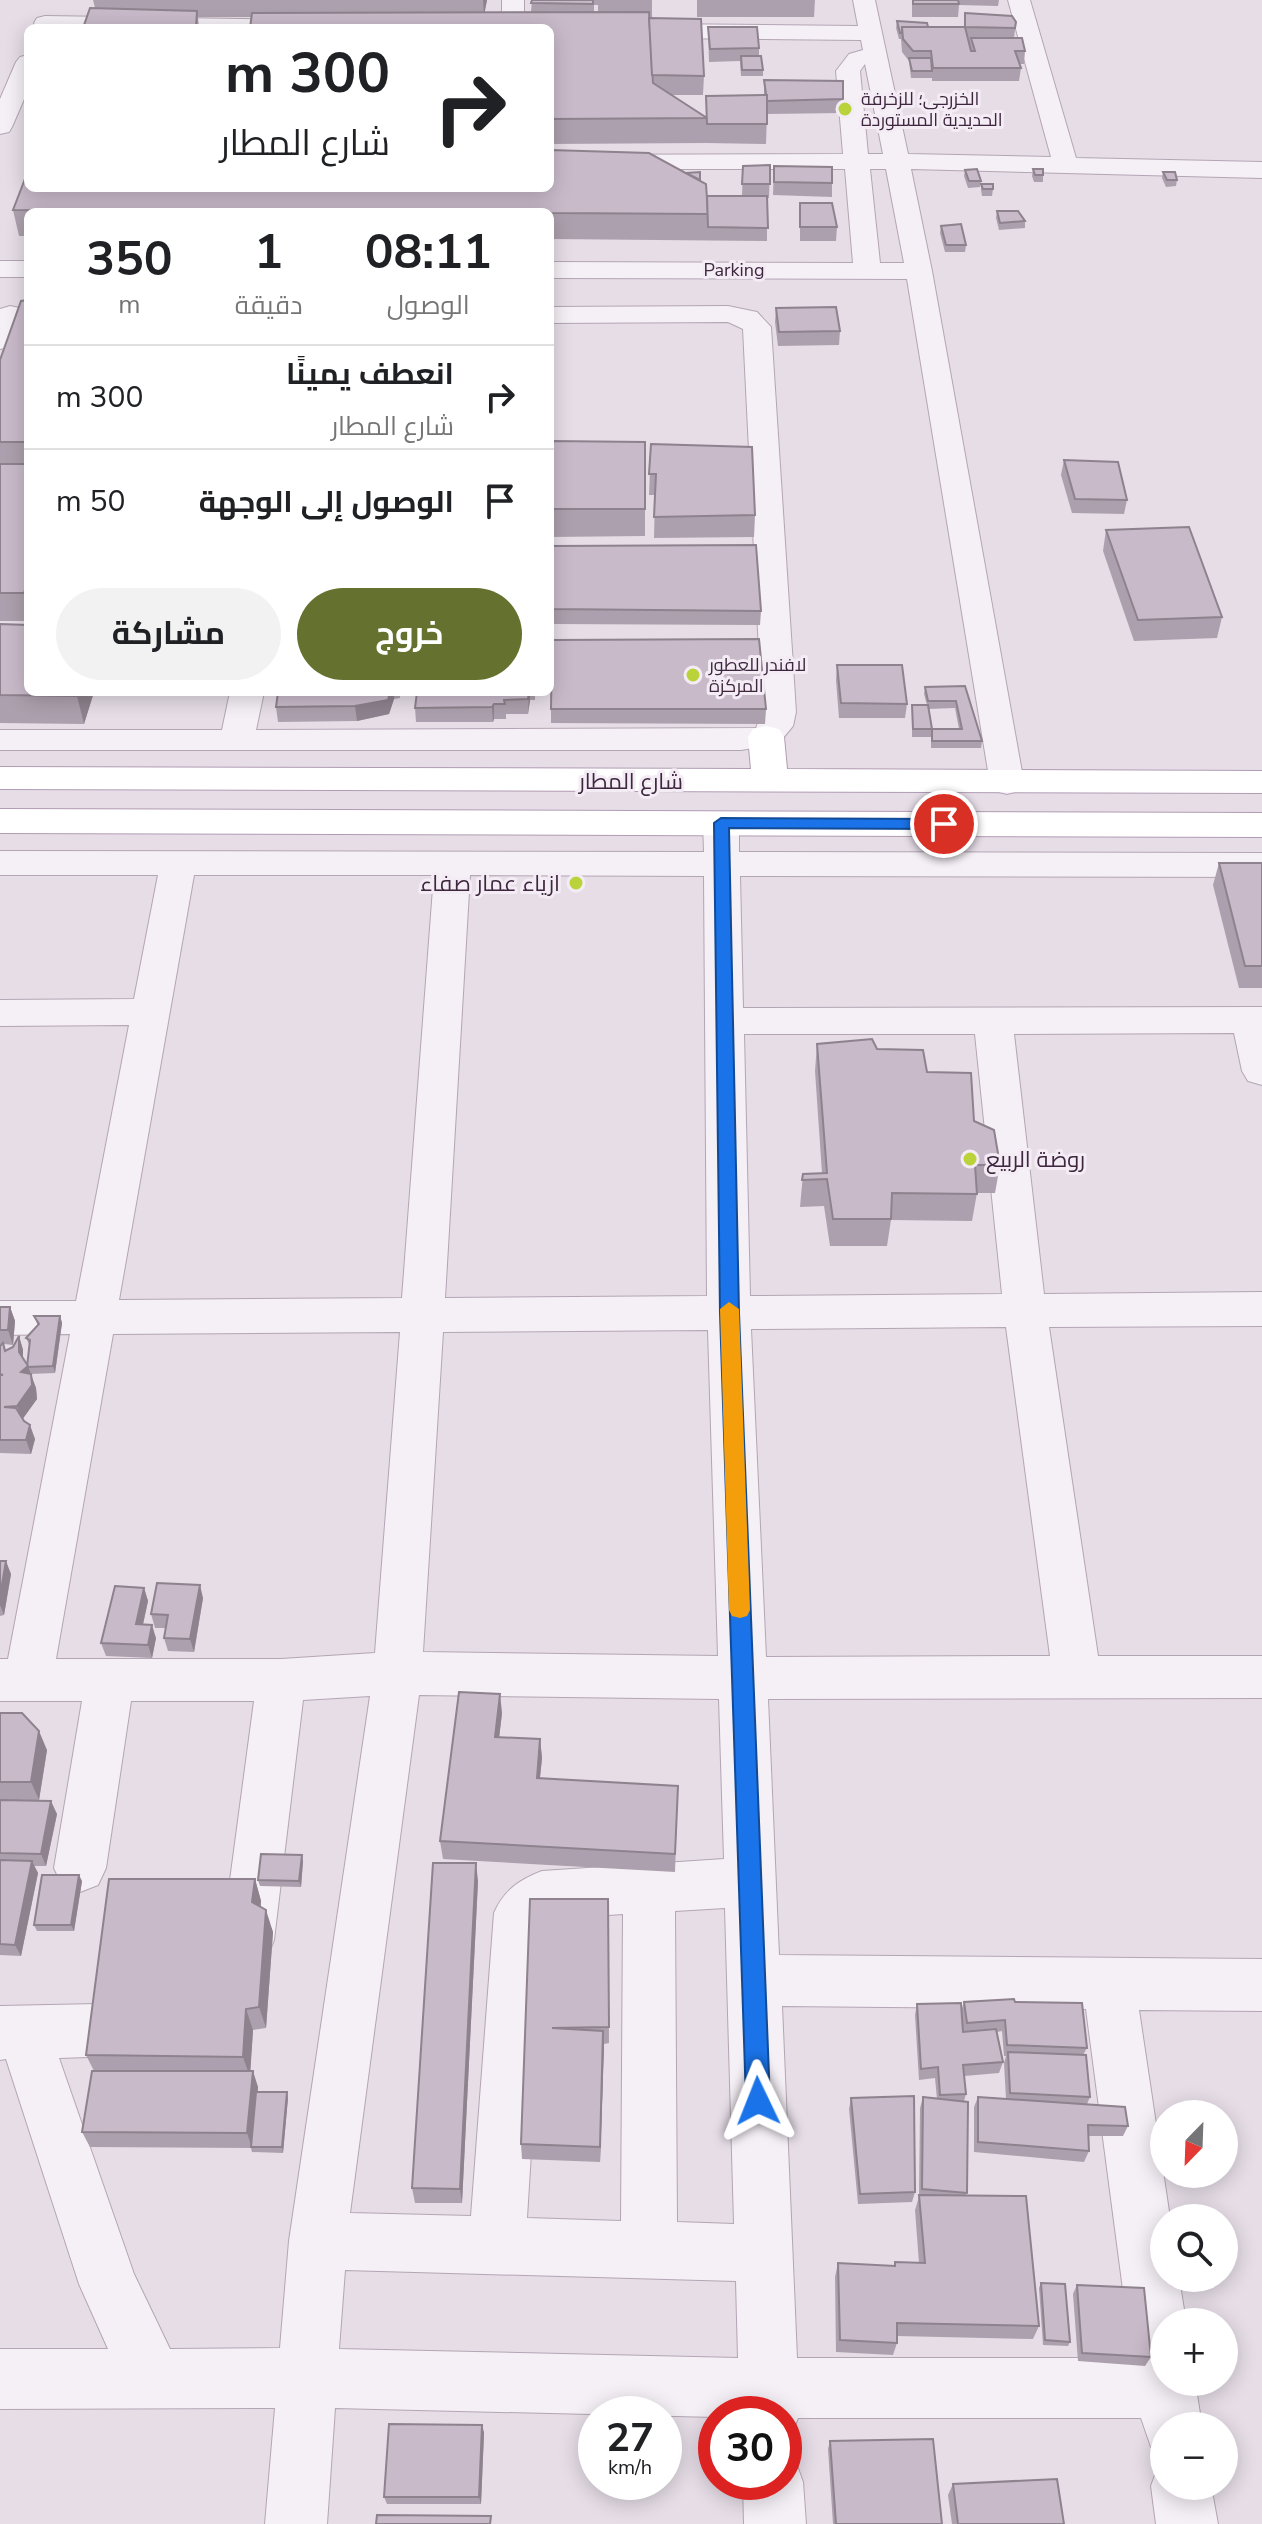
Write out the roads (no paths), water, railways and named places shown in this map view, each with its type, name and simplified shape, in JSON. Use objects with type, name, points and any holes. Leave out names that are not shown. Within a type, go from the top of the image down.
[{"type":"main road","points":[[766,737],[770,782]]},
{"type":"main road","name":"شارع المطار","points":[[0,778],[1262,782]]},
{"type":"main road","name":"شارع المطار","points":[[0,821],[1262,825]]},
{"type":"street","points":[[45,24],[56,0]]},
{"type":"street","points":[[513,0],[513,24]]},
{"type":"street","points":[[864,0],[919,271],[1007,783]]},
{"type":"street","points":[[1019,0],[1066,166]]},
{"type":"street","points":[[554,30],[671,23],[873,44]]},
{"type":"street","points":[[867,270],[848,71],[873,44]]},
{"type":"street","points":[[0,127],[24,71]]},
{"type":"street","points":[[554,162],[896,161],[1262,170]]},
{"type":"street","points":[[0,269],[24,269]]},
{"type":"street","name":"Parking","points":[[554,270],[919,271]]},
{"type":"street","points":[[0,341],[13,314]]},
{"type":"street","points":[[0,740],[741,740],[766,737],[779,719],[753,549],[748,456],[757,327],[751,321],[728,314],[554,315]]},
{"type":"street","points":[[237,740],[246,696]]},
{"type":"street","points":[[721,823],[729,1313],[770,2396]]},
{"type":"street","points":[[296,2524],[318,2241],[398,1673],[453,862]]},
{"type":"street","points":[[0,863],[1262,865]]},
{"type":"street","points":[[178,863],[94,1317],[14,1680],[281,1680],[398,1673],[742,1678],[1262,1677]]},
{"type":"street","points":[[0,1013],[151,1012]]},
{"type":"street","points":[[723,1021],[1256,1020],[1262,1071]]},
{"type":"street","points":[[993,1022],[1025,1311],[1077,1677]]},
{"type":"street","points":[[0,1318],[1262,1309]]},
{"type":"street","points":[[80,1868],[110,1680]]},
{"type":"street","points":[[241,1991],[281,1680]]},
{"type":"street","points":[[497,2246],[520,1913],[542,1895],[750,1882]]},
{"type":"street","points":[[649,1888],[649,2251]]},
{"type":"street","points":[[754,1980],[1262,1985]]},
{"type":"street","points":[[1109,1984],[1155,2308]]},
{"type":"street","points":[[153,2379],[108,2284],[12,2033],[190,2028]]},
{"type":"street","points":[[318,2241],[764,2253]]},
{"type":"street","points":[[0,2379],[307,2378],[698,2397]]},
{"type":"street","points":[[802,2400],[1150,2392]]},
{"type":"street","points":[[774,2500],[775,2524]]},
{"type":"street","points":[[1183,2500],[1187,2524]]},
{"type":"place","name":"الخزرجي؛ للزخرفة الحديدية المستوردة","points":[[845,109]]},
{"type":"place","name":"لافندر للعطور المركزة","points":[[693,675]]},
{"type":"place","name":"ازياء عمار صفاء","points":[[576,883]]},
{"type":"place","name":"روضة الربيع","points":[[970,1159]]}]
